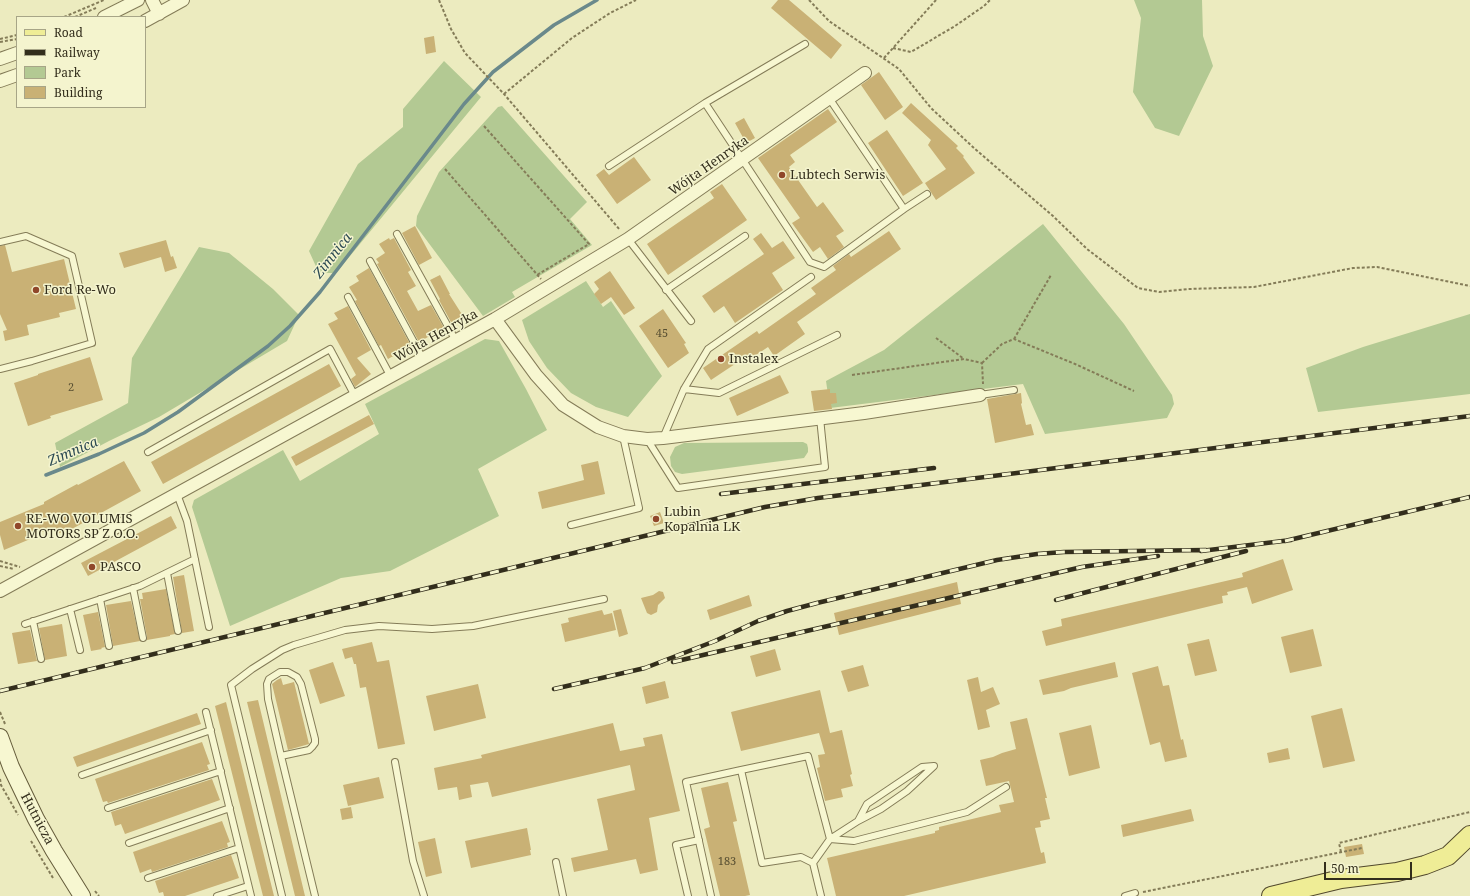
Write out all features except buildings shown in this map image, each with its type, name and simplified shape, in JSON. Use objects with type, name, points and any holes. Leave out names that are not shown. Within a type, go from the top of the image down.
[{"type":"main road","name":"Hutnicza","points":[[3,732],[11,767],[32,812],[54,851],[88,893]]},
{"type":"main road","points":[[1270,896],[1341,880],[1373,876],[1414,868],[1448,856],[1467,837]]},
{"type":"street","points":[[102,12],[138,0]]},
{"type":"street","points":[[152,0],[159,14]]},
{"type":"street","points":[[146,20],[183,0]]},
{"type":"street","points":[[0,59],[16,52]]},
{"type":"street","name":"Wójta Henryka","points":[[0,591],[391,377],[548,288],[628,239],[864,73]]},
{"type":"street","points":[[0,81],[16,75]]},
{"type":"street","points":[[495,319],[536,375],[563,405],[598,427],[623,436],[647,439],[663,438],[864,413],[982,395]]},
{"type":"lane","points":[[609,166],[705,103],[805,44]]},
{"type":"lane","points":[[829,98],[904,209]]},
{"type":"lane","points":[[705,103],[810,262],[824,267],[927,194]]},
{"type":"lane","points":[[397,234],[456,341]]},
{"type":"lane","points":[[0,242],[26,236],[72,256],[92,343],[0,369]]},
{"type":"lane","points":[[666,290],[746,236]]},
{"type":"lane","points":[[628,239],[690,321]]},
{"type":"lane","points":[[370,262],[423,359]]},
{"type":"lane","points":[[663,438],[684,389],[708,350],[811,277]]},
{"type":"lane","points":[[348,296],[391,377]]},
{"type":"lane","points":[[684,389],[719,393],[837,335]]},
{"type":"lane","points":[[148,452],[330,349],[355,396]]},
{"type":"lane","points":[[982,395],[1014,390]]},
{"type":"lane","points":[[647,439],[678,488],[825,467],[820,418]]},
{"type":"lane","points":[[571,525],[640,508],[623,436]]},
{"type":"lane","points":[[177,494],[188,521],[209,627]]},
{"type":"lane","points":[[25,624],[133,588],[195,559]]},
{"type":"lane","points":[[167,573],[178,631]]},
{"type":"lane","points":[[133,588],[143,638]]},
{"type":"lane","points":[[100,599],[109,646]]},
{"type":"lane","points":[[282,896],[232,685],[252,669],[282,650],[345,630],[380,626],[432,629],[473,626],[604,599]]},
{"type":"lane","points":[[70,609],[80,650]]},
{"type":"lane","points":[[33,621],[41,659]]},
{"type":"lane","points":[[282,756],[309,750],[315,744],[315,739],[300,684],[297,677],[288,672],[280,672],[273,675],[266,684],[268,698],[315,896]]},
{"type":"lane","points":[[206,712],[251,896]]},
{"type":"lane","points":[[82,775],[211,730]]},
{"type":"lane","points":[[710,896],[686,782],[808,756],[830,839]]},
{"type":"lane","points":[[395,762],[413,861],[424,896]]},
{"type":"lane","points":[[821,896],[813,863],[830,839],[858,821],[881,809],[907,791],[934,766],[922,767],[868,804],[858,821]]},
{"type":"lane","points":[[741,770],[762,863],[801,857],[813,863]]},
{"type":"lane","points":[[108,808],[221,771]]},
{"type":"lane","points":[[830,839],[854,841],[967,812],[1006,787]]},
{"type":"lane","points":[[129,843],[230,808]]},
{"type":"lane","points":[[688,896],[676,845],[699,840]]},
{"type":"lane","points":[[148,878],[239,848]]},
{"type":"lane","points":[[556,862],[562,896]]},
{"type":"lane","points":[[217,896],[248,886]]},
{"type":"lane","points":[[1125,896],[1135,894]]},
{"type":"path","points":[[66,16],[104,0]]},
{"type":"path","points":[[439,0],[454,35],[465,53],[504,94],[628,239]]},
{"type":"path","points":[[504,94],[572,38],[610,13],[636,0]]},
{"type":"path","points":[[809,0],[829,21],[899,69],[931,108],[975,149],[1053,216],[1087,249],[1138,288],[1159,292],[1188,289],[1254,287],[1353,268],[1377,267],[1470,286]]},
{"type":"path","points":[[884,58],[936,0]]},
{"type":"path","points":[[893,48],[912,52],[955,26],[984,6],[990,0]]},
{"type":"path","points":[[80,16],[102,12]]},
{"type":"path","points":[[0,39],[16,35]]},
{"type":"path","points":[[0,42],[16,39]]},
{"type":"path","points":[[484,126],[589,244],[537,275]]},
{"type":"path","points":[[445,169],[548,288]]},
{"type":"path","points":[[982,395],[982,363],[1002,344],[1014,339],[1051,275]]},
{"type":"path","points":[[936,338],[964,359]]},
{"type":"path","points":[[1014,339],[1075,364],[1134,391]]},
{"type":"path","points":[[852,375],[964,359],[982,363]]},
{"type":"path","points":[[0,561],[7,564],[17,565],[26,577]]},
{"type":"path","points":[[0,712],[3,732]]},
{"type":"path","points":[[1341,852],[1339,843],[1470,812]]},
{"type":"path","points":[[1135,894],[1362,848]]},
{"type":"path","points":[[88,893],[99,896]]},
{"type":"green space","points":[[1134,0],[1202,0],[1203,36],[1213,66],[1179,136],[1155,128],[1133,92],[1141,18]]},
{"type":"green space","points":[[444,61],[481,97],[336,273],[319,273],[309,251],[358,164],[403,127],[403,109]]},
{"type":"green space","points":[[502,106],[587,202],[570,219],[592,245],[512,292],[515,297],[483,316],[416,226],[417,216],[439,172],[498,107]]},
{"type":"green space","points":[[1043,224],[1124,324],[1172,395],[1174,404],[1167,418],[1045,434],[1023,384],[830,408],[826,381],[884,350]]},
{"type":"green space","points":[[199,247],[229,253],[273,289],[299,315],[287,341],[159,417],[60,467],[55,443],[128,403],[132,358]]},
{"type":"green space","points":[[586,281],[603,307],[611,301],[662,376],[628,417],[596,407],[571,393],[547,368],[529,341],[522,320]]},
{"type":"green space","points":[[1470,314],[1470,394],[1318,412],[1306,368],[1363,347]]},
{"type":"green space","points":[[485,339],[499,341],[547,430],[478,469],[499,516],[390,571],[341,578],[230,626],[192,507],[194,500],[283,450],[300,481],[379,434],[365,404]]},
{"type":"green space","points":[[803,442],[807,444],[808,448],[808,452],[804,458],[682,474],[675,472],[671,466],[670,457],[675,447],[684,443]]},
{"type":"waterway","name":"Zimnica","points":[[46,475],[99,454],[144,433],[178,412],[268,346],[290,326],[320,292],[464,104],[493,72],[554,25],[597,0]]},
{"type":"railway","points":[[0,691],[765,507],[818,498],[1470,416]]},
{"type":"railway","points":[[721,494],[934,468]]},
{"type":"railway","points":[[1285,541],[1470,497]]},
{"type":"railway","points":[[1201,551],[1291,540]]},
{"type":"railway","points":[[554,689],[645,668],[715,641],[758,621],[787,611],[997,560],[1037,554],[1064,552],[1206,550]]},
{"type":"railway","points":[[1056,600],[1246,551]]},
{"type":"railway","points":[[673,662],[1082,567],[1158,556]]},
{"type":"place","name":"Lubtech Serwis","points":[[782,175]]},
{"type":"place","name":"Ford Re-Wo","points":[[36,290]]},
{"type":"place","name":"Instalex","points":[[721,359]]},
{"type":"place","name":"Lubin Kopalnia LK","points":[[656,519]]},
{"type":"place","name":"RE-WO VOLUMIS MOTORS SP Z O.O.","points":[[18,526]]},
{"type":"place","name":"PASCO","points":[[92,567]]}]
